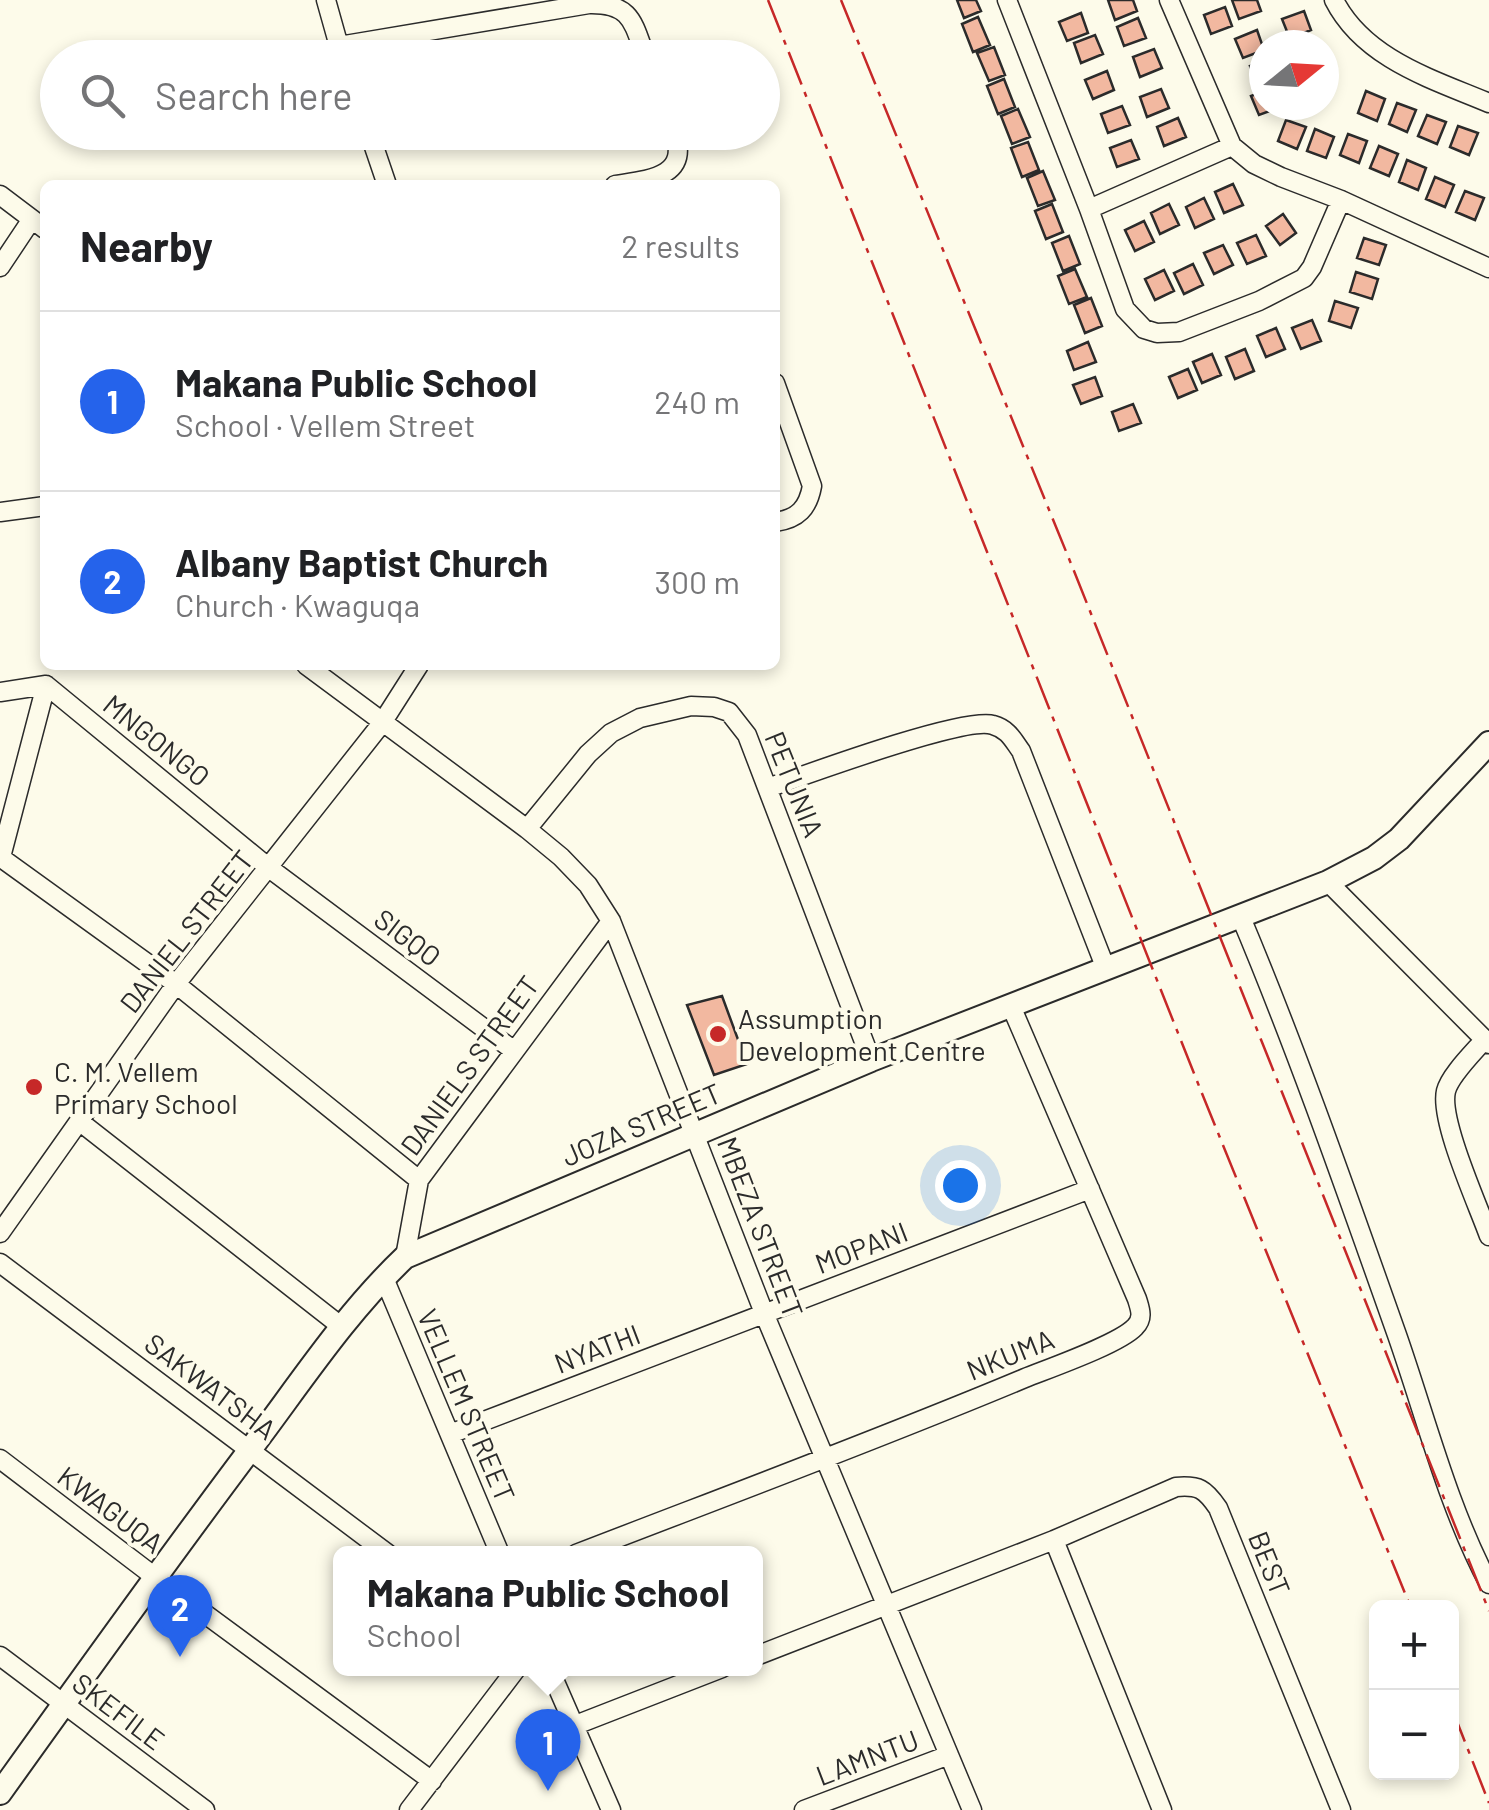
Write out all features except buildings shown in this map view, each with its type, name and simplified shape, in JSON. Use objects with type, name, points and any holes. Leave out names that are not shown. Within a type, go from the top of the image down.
[{"type":"street","points":[[326,0],[338,40]]},
{"type":"street","points":[[1007,0],[1125,310],[1144,329],[1179,332],[1259,302],[1304,278],[1341,200]]},
{"type":"street","points":[[1190,0],[1170,4],[1232,146],[1254,164],[1489,268]]},
{"type":"street","points":[[1334,0],[1344,19],[1387,56],[1414,72],[1489,103]]},
{"type":"street","points":[[403,40],[590,4],[609,4],[621,10],[632,21],[639,40]]},
{"type":"street","points":[[1089,209],[1232,146]]},
{"type":"street","points":[[374,150],[385,180]]},
{"type":"street","points":[[645,180],[671,169],[677,150]]},
{"type":"street","points":[[0,196],[38,224],[0,267]]},
{"type":"street","points":[[780,397],[812,486],[809,502],[801,512],[780,521]]},
{"type":"street","points":[[0,512],[40,507]]},
{"type":"street","name":"MBEZA STREET","points":[[313,670],[527,829],[588,885],[611,921],[764,1313],[972,1810]]},
{"type":"street","name":"DANIEL STREET","points":[[0,1232],[176,984],[382,723],[415,670]]},
{"type":"street","points":[[0,692],[46,685],[0,857],[176,984],[419,1180]]},
{"type":"street","name":"MNGONGO","points":[[46,685],[269,868]]},
{"type":"street","name":"PETUNIA","points":[[527,829],[611,732],[640,718],[691,706],[729,712],[747,734],[871,1060]]},
{"type":"street","points":[[768,788],[916,739],[966,727],[990,723],[1008,732],[1021,751],[1106,970]]},
{"type":"street","name":"JOZA STREET","points":[[0,1793],[250,1449],[342,1328],[405,1257],[871,1060],[1328,882],[1400,839],[1489,743]]},
{"type":"street","name":"SIGQO","points":[[269,868],[513,1050]]},
{"type":"street","points":[[1328,882],[1487,1041],[1450,1082],[1446,1106],[1452,1135],[1489,1236]]},
{"type":"street","points":[[1240,915],[1277,1003],[1458,1516],[1489,1584]]},
{"type":"street","name":"DANIELS STREET","points":[[405,1257],[419,1180],[611,921]]},
{"type":"street","name":"NKUMA","points":[[597,1546],[1039,1372],[1118,1339],[1139,1323],[1142,1314],[1137,1299],[1011,1006]]},
{"type":"street","points":[[79,1121],[342,1328]]},
{"type":"street","name":"MOPANI","points":[[764,1313],[1090,1189]]},
{"type":"street","name":"SAKWATSHA","points":[[0,1264],[377,1546]]},
{"type":"street","name":"VELLEM STREET","points":[[384,1278],[497,1546]]},
{"type":"street","name":"NYATHI","points":[[450,1434],[764,1313]]},
{"type":"street","name":"KWAGUQA","points":[[0,1459],[432,1781]]},
{"type":"street","name":"BEST","points":[[763,1653],[1054,1540],[1176,1487],[1193,1485],[1208,1494],[1218,1508],[1342,1810]]},
{"type":"street","points":[[1054,1540],[1162,1810]]},
{"type":"street","name":"SKEFILE","points":[[0,1656],[205,1810]]},
{"type":"street","points":[[409,1810],[511,1676]]},
{"type":"street","points":[[552,1676],[610,1810]]},
{"type":"street","points":[[573,1726],[701,1676]]},
{"type":"street","name":"LAMNTU","points":[[804,1810],[949,1755]]},
{"type":"power","points":[[768,0],[1408,1600]]},
{"type":"power","points":[[841,0],[1074,571],[1489,1611]]},
{"type":"power","points":[[1459,1727],[1489,1803]]},
{"type":"place","name":"Assumption Development Centre","points":[[718,1034]]},
{"type":"place","name":"C. M. Vellem Primary School","points":[[34,1087]]},
{"type":"place","name":"Albany Baptist Church","points":[[180,1657]]},
{"type":"place","name":"Makana Public School","points":[[548,1791]]}]
